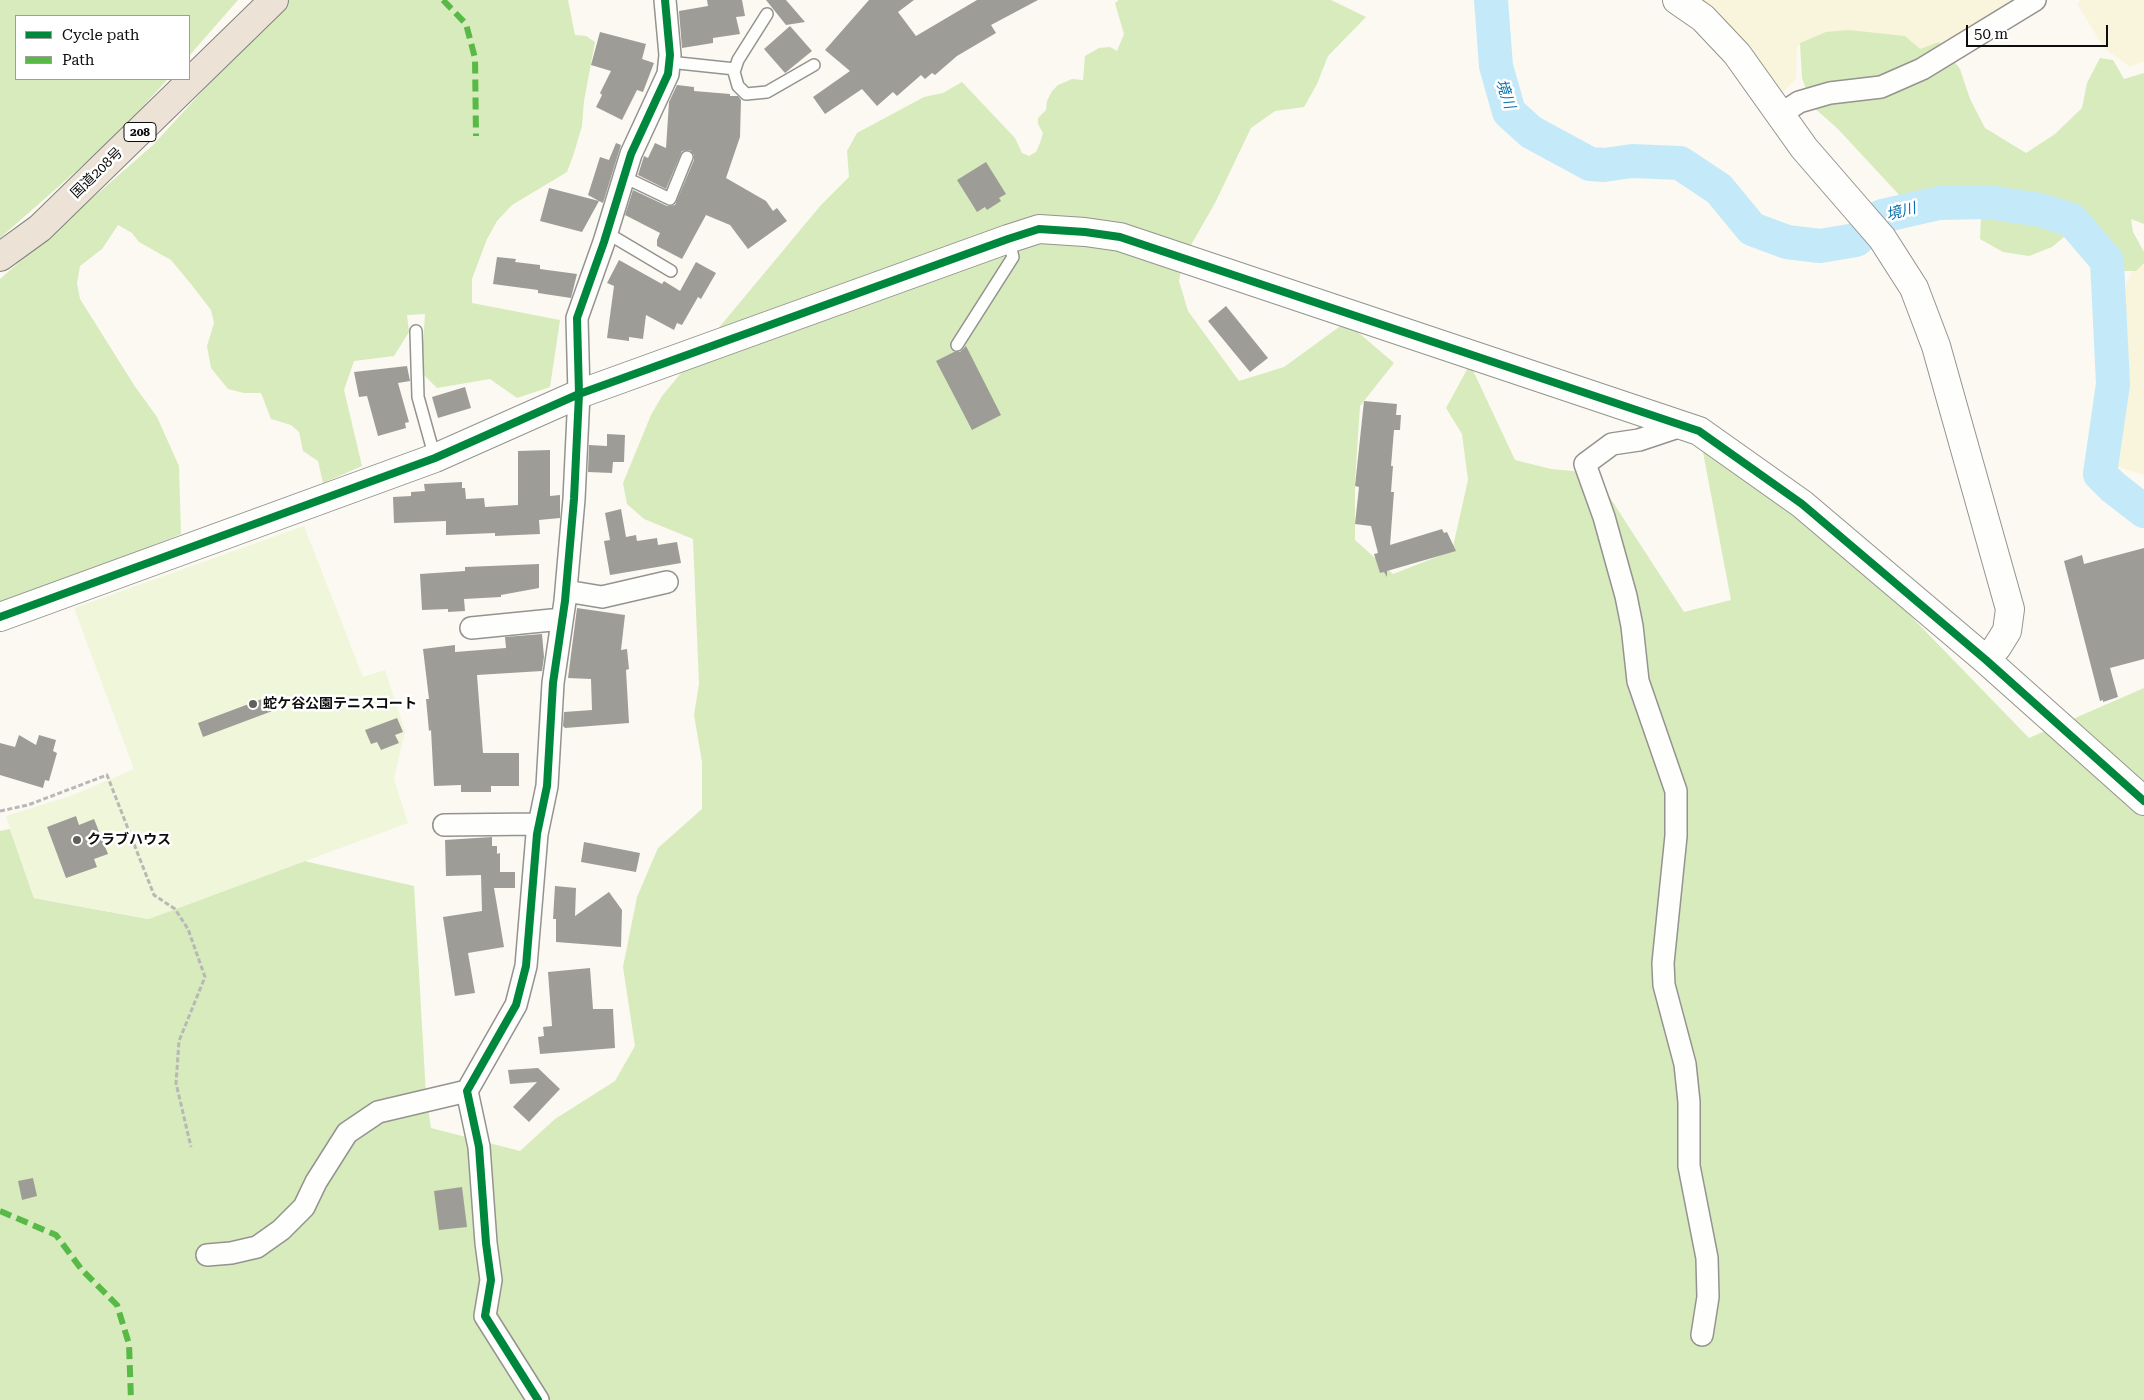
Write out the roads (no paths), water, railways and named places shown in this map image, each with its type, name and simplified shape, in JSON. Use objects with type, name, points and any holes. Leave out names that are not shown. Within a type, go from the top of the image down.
[{"type":"highway","name":"国道208号","points":[[0,257],[40,228],[274,0]]},
{"type":"street","points":[[538,1400],[484,1316],[491,1280],[486,1243],[479,1147],[467,1091],[516,1005],[526,966],[539,824],[546,786],[553,683],[566,591],[574,499],[579,394],[577,318],[607,233],[631,154],[668,74],[666,0]]},
{"type":"street","points":[[1677,0],[1703,18],[1736,54],[1804,148],[1875,230],[1914,288],[1936,346],[2010,609],[2007,631],[1998,647],[1986,660]]},
{"type":"street","points":[[1781,114],[1800,102],[1830,93],[1881,86],[1922,69],[2035,0]]},
{"type":"street","points":[[0,616],[435,458],[579,394],[1008,239],[1039,229],[1085,232],[1120,237],[1699,431],[1802,504],[1986,660],[2144,801]]},
{"type":"street","points":[[1681,426],[1639,440],[1612,444],[1585,464],[1604,518],[1626,596],[1632,626],[1638,680],[1676,791],[1676,836],[1664,963],[1664,985],[1685,1064],[1689,1102],[1689,1166],[1707,1258],[1708,1297],[1702,1335]]},
{"type":"street","points":[[566,591],[602,597],[667,582]]},
{"type":"street","points":[[472,628],[562,619]]},
{"type":"street","points":[[444,825],[539,824]]},
{"type":"street","points":[[207,1255],[231,1253],[256,1247],[281,1230],[304,1207],[316,1182],[346,1133],[378,1112],[467,1091]]},
{"type":"lane","points":[[767,14],[751,37],[735,69],[734,72],[738,86],[746,94],[767,92],[814,65]]},
{"type":"lane","points":[[669,62],[735,69]]},
{"type":"lane","points":[[624,177],[670,199],[687,157]]},
{"type":"lane","points":[[607,233],[671,271]]},
{"type":"lane","points":[[957,345],[1013,257],[1008,239]]},
{"type":"lane","points":[[416,331],[418,397],[435,458]]},
{"type":"waterway","name":"境川","points":[[1491,0],[1496,66],[1509,112],[1531,132],[1590,164],[1604,165],[1632,161],[1680,163],[1719,189],[1752,229],[1787,242],[1820,246],[1856,240],[1882,216],[1939,203],[1988,202],[2040,210],[2072,220],[2107,261],[2113,384],[2100,474],[2113,487],[2144,511]]},
{"type":"place","name":"蛇ケ谷公園テニスコート","points":[[253,704]]},
{"type":"place","name":"クラブハウス","points":[[77,840]]}]
